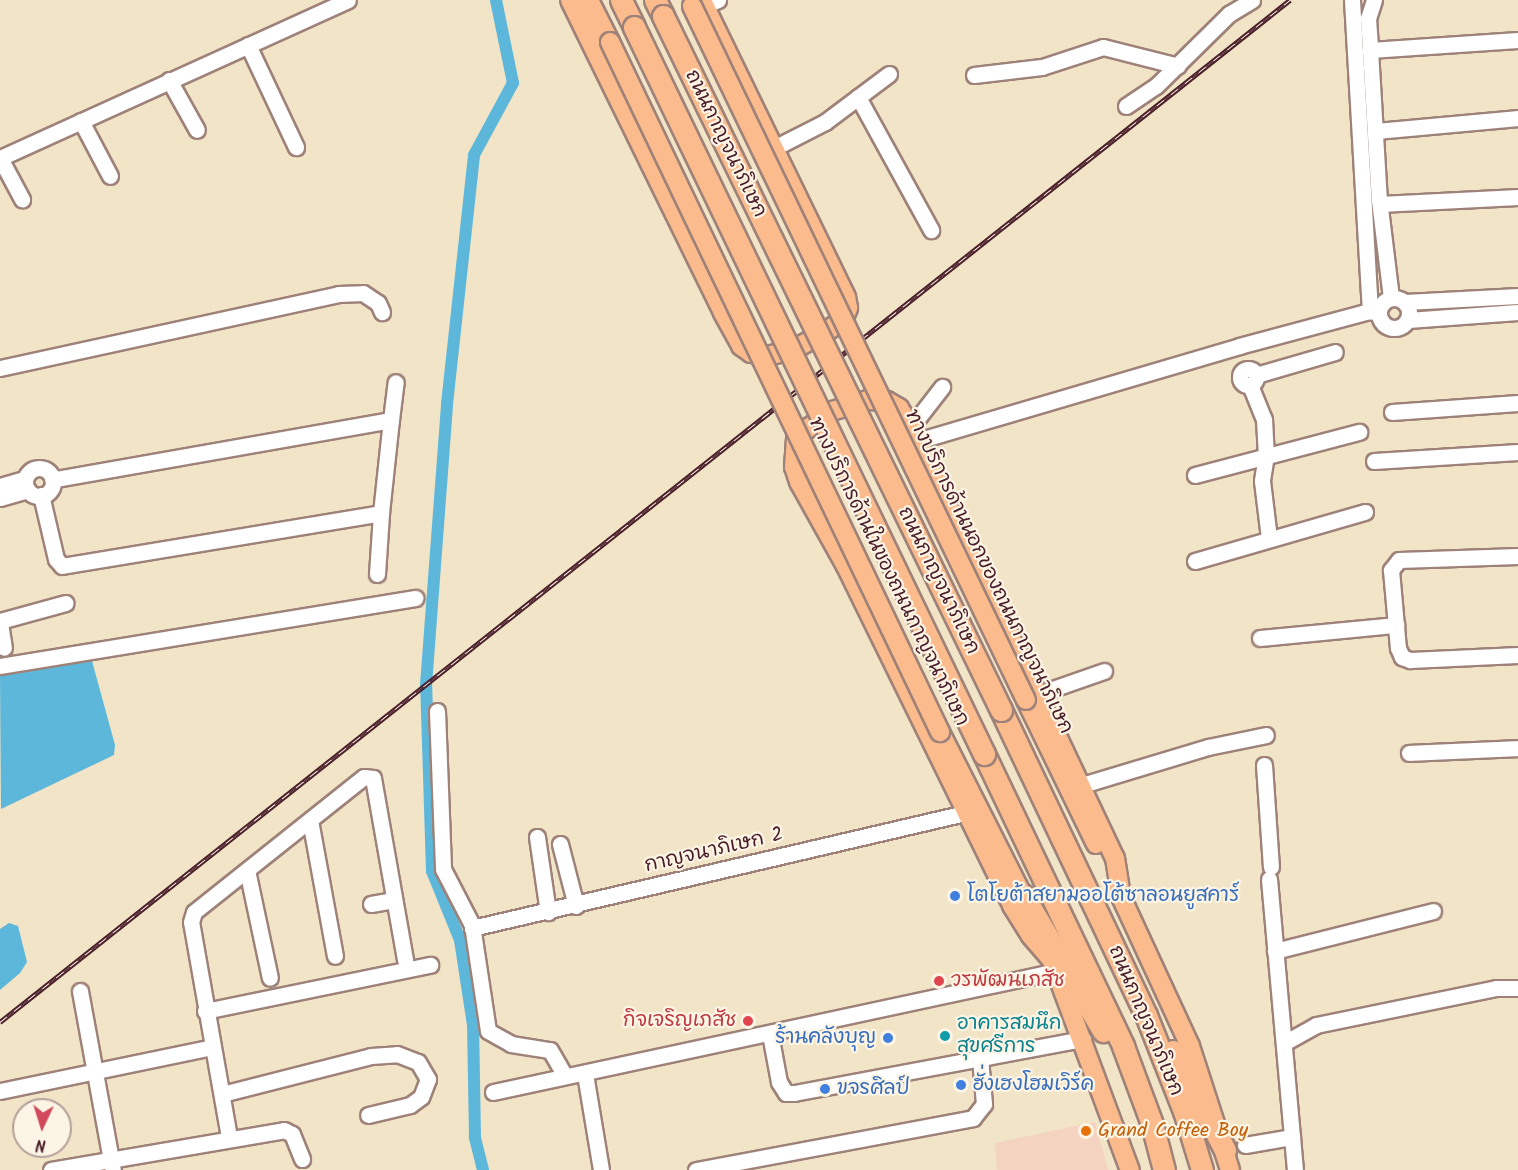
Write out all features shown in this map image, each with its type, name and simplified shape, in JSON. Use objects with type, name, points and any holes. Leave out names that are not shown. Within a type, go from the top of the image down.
[{"type":"highway","name":"ถนนกาญจนาภิเษก","points":[[621,0],[1123,1047],[1152,1124],[1164,1170]]},
{"type":"highway","name":"ถนนกาญจนาภิเษก","points":[[659,8],[1001,710],[1137,998],[1184,1111],[1202,1170]]},
{"type":"highway","points":[[1023,895],[1152,1124]]},
{"type":"highway","points":[[1137,998],[1165,1036],[1233,1155]]},
{"type":"main road","points":[[570,0],[741,346],[751,353],[768,356],[814,339],[844,318],[848,308],[846,297],[701,2]]},
{"type":"main road","name":"ทางบริการด้านในของถนนกาญจนาภิเษก","points":[[590,0],[940,732],[1023,895],[1083,1039],[1130,1170]]},
{"type":"main road","name":"ทางบริการด้านนอกของถนนกาญจนาภิเษก","points":[[701,2],[1032,697],[1190,1046],[1233,1155]]},
{"type":"main road","points":[[1054,965],[1022,921],[965,813],[794,467],[796,438],[831,411],[868,400],[887,401],[899,408],[914,434],[1032,697],[1082,785],[1115,858],[1121,897]]},
{"type":"street","points":[[22,199],[0,158],[348,0]]},
{"type":"street","points":[[1126,106],[1178,66],[1229,14],[1252,0]]},
{"type":"street","points":[[1352,0],[1374,312],[1384,325],[1391,328],[1398,328],[1408,320],[1518,312]]},
{"type":"street","points":[[1374,0],[1368,18],[1380,204],[1398,300],[1408,320]]},
{"type":"street","points":[[1370,50],[1518,40]]},
{"type":"street","points":[[248,45],[296,147]]},
{"type":"street","points":[[974,75],[1042,67],[1103,47],[1178,66]]},
{"type":"street","points":[[774,148],[825,122],[889,74]]},
{"type":"street","points":[[170,80],[197,130]]},
{"type":"street","points":[[858,97],[931,230]]},
{"type":"street","points":[[1376,131],[1518,118]]},
{"type":"street","points":[[81,121],[110,176]]},
{"type":"street","points":[[1380,204],[1518,197]]},
{"type":"street","points":[[0,368],[338,294],[363,293],[378,303],[382,312]]},
{"type":"street","points":[[914,434],[1239,345],[1374,312],[1380,306],[1398,300],[1518,296]]},
{"type":"street","points":[[1239,345],[1262,409],[1266,455],[1262,481],[1269,538]]},
{"type":"street","points":[[1250,376],[1335,352]]},
{"type":"street","points":[[377,574],[381,513],[396,382]]},
{"type":"street","points":[[914,434],[942,387]]},
{"type":"street","points":[[1392,412],[1518,403]]},
{"type":"street","points":[[52,480],[391,420]]},
{"type":"street","points":[[1195,475],[1359,432]]},
{"type":"street","points":[[1374,461],[1518,452]]},
{"type":"street","points":[[52,480],[41,468],[30,472],[31,488],[56,560],[62,566],[381,513]]},
{"type":"street","points":[[0,486],[49,492],[52,480]]},
{"type":"street","points":[[0,498],[31,488]]},
{"type":"street","points":[[1195,561],[1365,512]]},
{"type":"street","points":[[1518,556],[1400,560],[1391,570],[1398,648],[1402,657],[1410,660],[1518,655]]},
{"type":"street","points":[[0,666],[415,598]]},
{"type":"street","points":[[4,648],[0,622],[66,603]]},
{"type":"street","points":[[1260,638],[1396,625]]},
{"type":"street","points":[[1032,697],[1104,671]]},
{"type":"street","points":[[437,711],[443,869],[472,928],[488,1030],[511,1044],[550,1050],[565,1076]]},
{"type":"street","points":[[1082,785],[1208,747],[1266,735]]},
{"type":"street","points":[[1409,753],[1518,748]]},
{"type":"street","points":[[1264,765],[1275,951],[1295,1170]]},
{"type":"street","points":[[229,1137],[191,922],[195,912],[364,777],[373,778],[405,960]]},
{"type":"street","name":"กาญจนาภิเษก 2","points":[[472,928],[576,906],[965,813]]},
{"type":"street","points":[[310,820],[335,956]]},
{"type":"street","points":[[537,837],[548,912]]},
{"type":"street","points":[[560,844],[576,906]]},
{"type":"street","points":[[247,870],[270,978]]},
{"type":"street","points":[[370,904],[394,900]]},
{"type":"street","points":[[1275,951],[1432,911]]},
{"type":"street","points":[[205,1011],[430,965]]},
{"type":"street","points":[[493,1092],[770,1034],[1054,965]]},
{"type":"street","points":[[1284,1043],[1316,1025],[1496,988],[1518,988]]},
{"type":"street","points":[[80,991],[112,1164]]},
{"type":"street","points":[[770,1034],[779,1082],[786,1093],[1083,1039]]},
{"type":"street","points":[[0,1091],[93,1069],[212,1047]]},
{"type":"street","points":[[222,1094],[371,1056],[397,1054],[418,1062],[428,1079],[422,1097],[410,1105],[368,1115]]},
{"type":"street","points":[[696,1170],[973,1118],[984,1104],[980,1057]]},
{"type":"street","points":[[585,1074],[601,1170]]},
{"type":"street","points":[[51,1170],[112,1164],[229,1137],[289,1131],[302,1159]]},
{"type":"street","points":[[1233,1155],[1292,1137]]},
{"type":"shaded area","points":[[1095,1122],[1108,1170],[997,1170],[995,1143]]},
{"type":"water","points":[[84,660],[92,661],[115,745],[114,755],[1,809],[0,674]]},
{"type":"water","points":[[9,923],[18,926],[27,962],[20,973],[0,990],[0,929]]},
{"type":"waterway","points":[[483,1170],[475,1137],[473,1025],[460,940],[432,871],[426,685],[447,404],[474,155],[513,83],[496,0]]},
{"type":"railway","points":[[0,1022],[1290,0]]},
{"type":"place","name":"โตโยต้าสยามออโต้ซาลอนยูสคาร์","points":[[955,896]]},
{"type":"place","name":"วรพัฒนเภสัช","points":[[939,981]]},
{"type":"place","name":"กิจเจริญเภสัช","points":[[748,1021]]},
{"type":"place","name":"อาคารสมนึก สุขศรีการ","points":[[945,1036]]},
{"type":"place","name":"ร้านคลังบุญ","points":[[888,1038]]},
{"type":"place","name":"ฮั่งเฮงโฮมเวิร์ค","points":[[961,1085]]},
{"type":"place","name":"ขจรศิลป์","points":[[825,1089]]},
{"type":"place","name":"Grand Coffee Boy","points":[[1086,1131]]}]
